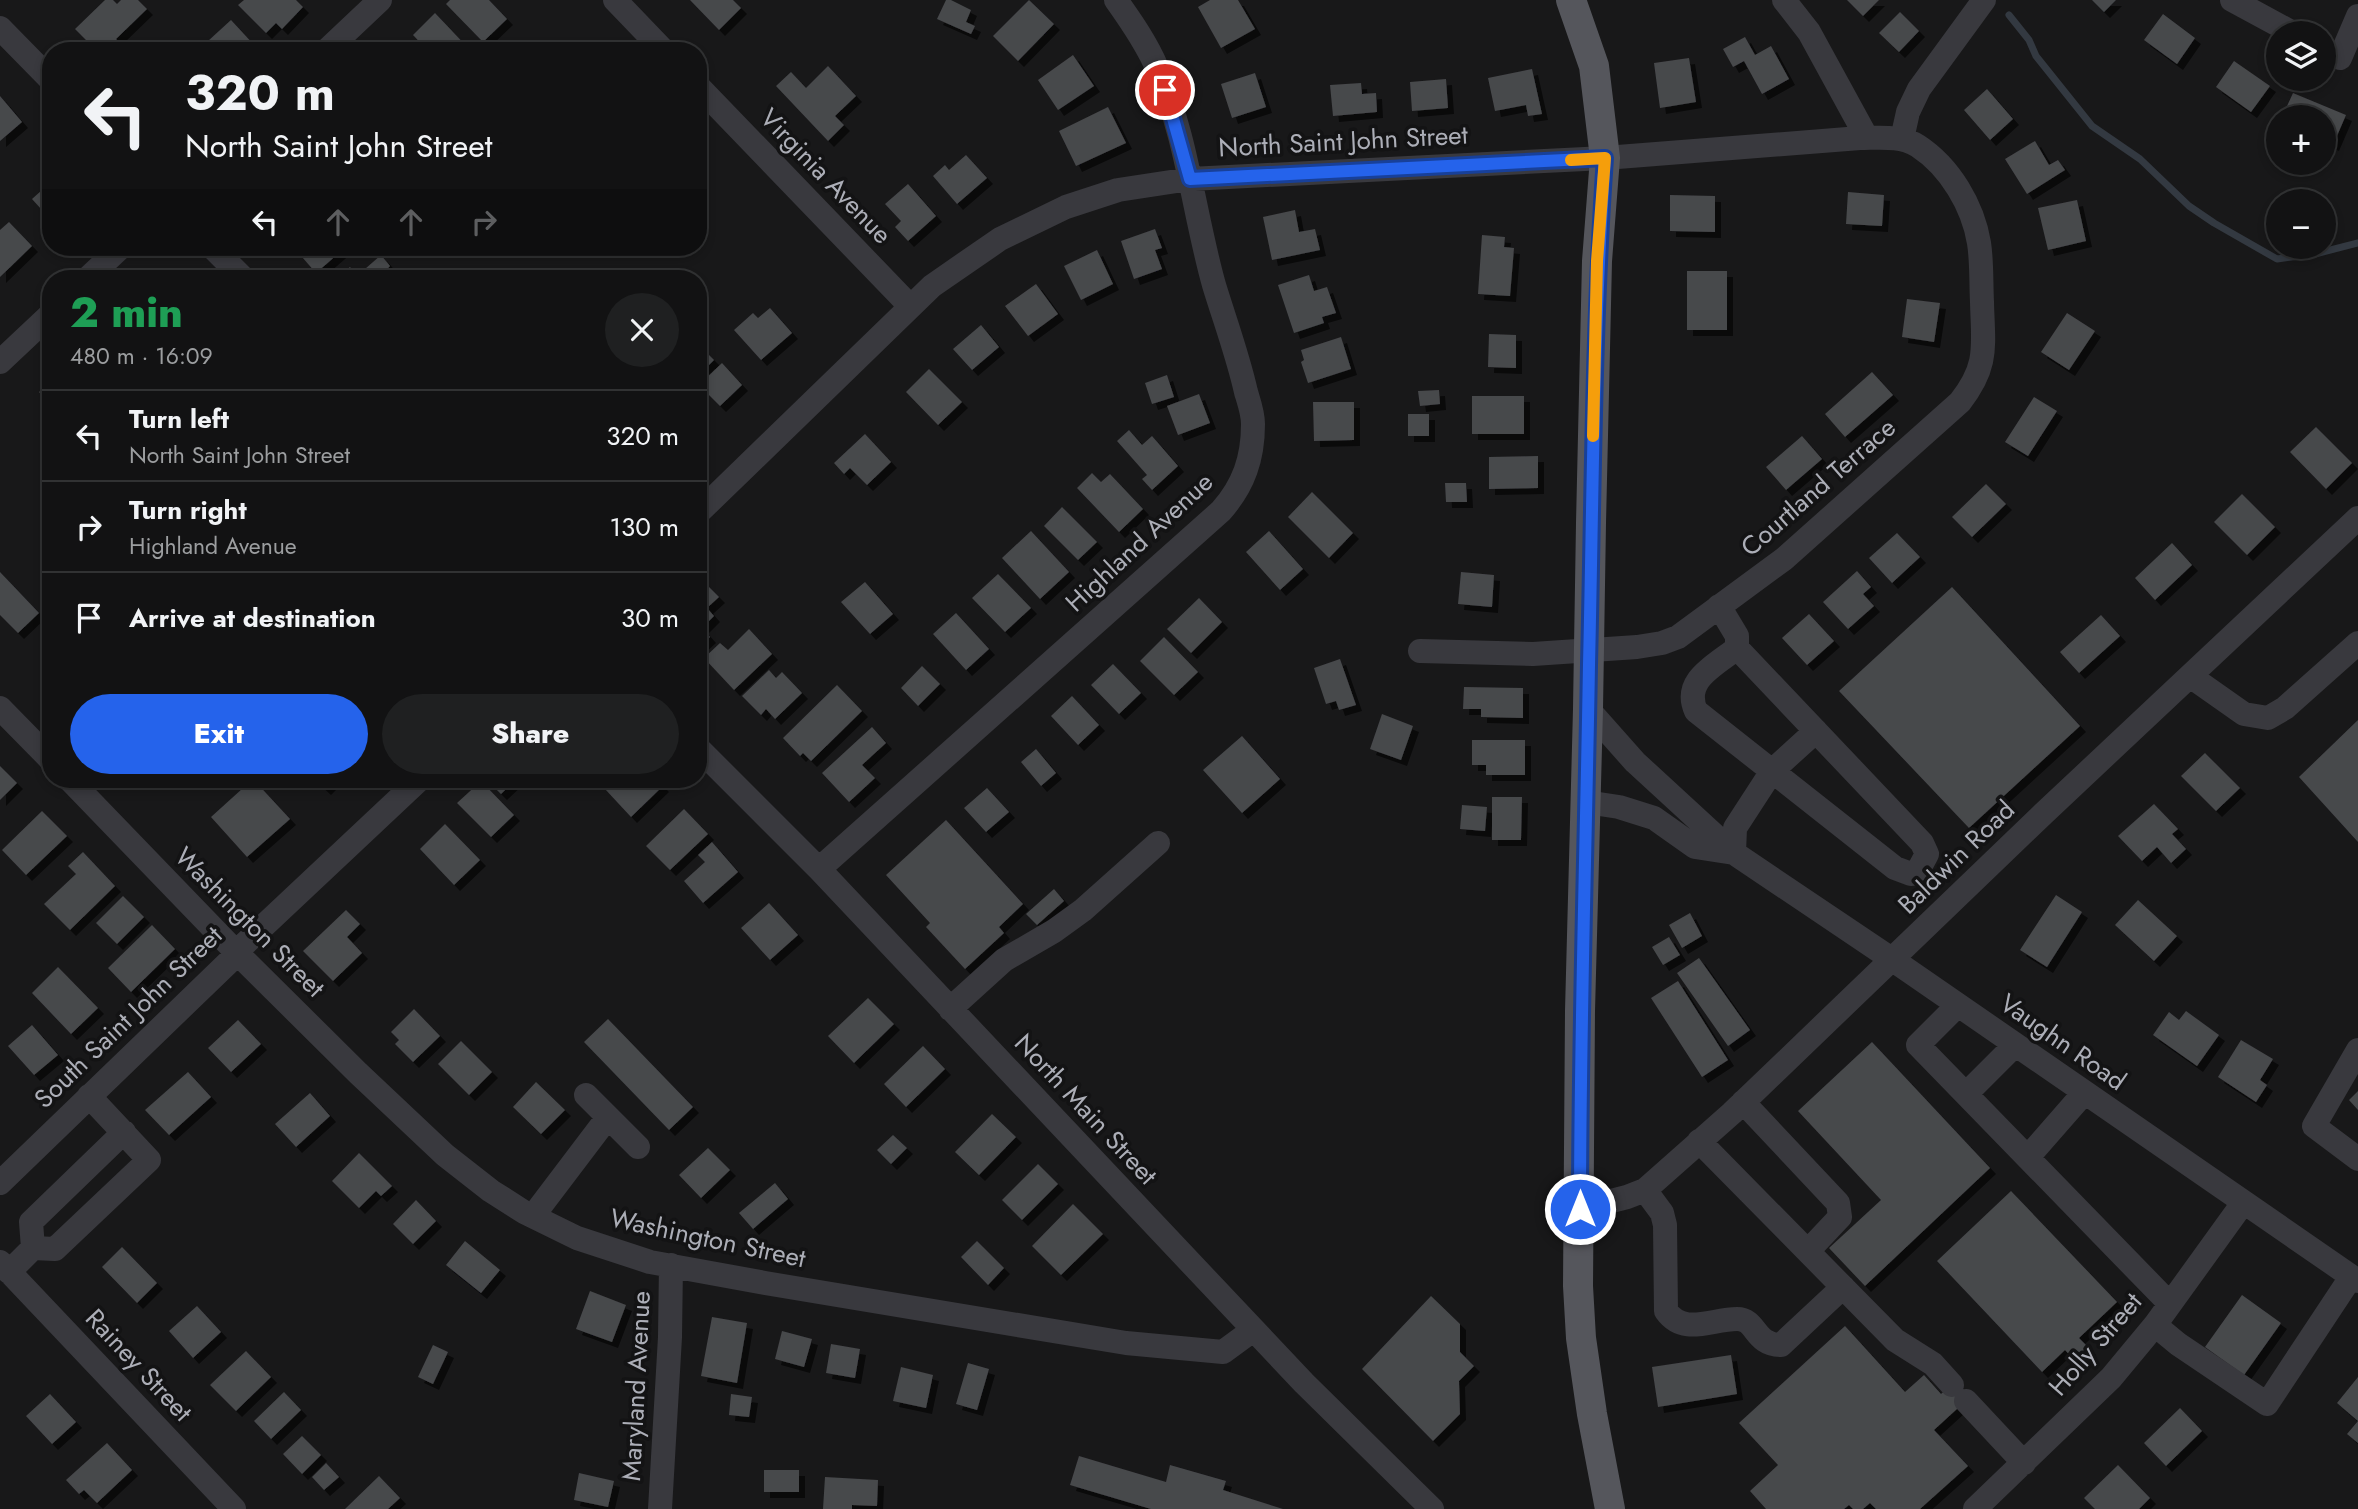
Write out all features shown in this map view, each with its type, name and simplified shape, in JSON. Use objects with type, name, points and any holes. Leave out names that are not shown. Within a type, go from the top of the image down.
[{"type":"main road","points":[[1572,0],[1594,66]]},
{"type":"main road","points":[[1595,0],[1594,66],[1605,158],[1597,261],[1580,1012],[1578,1286],[1581,1338],[1592,1414],[1611,1509]]},
{"type":"street","points":[[336,42],[380,0]]},
{"type":"street","points":[[615,0],[655,42]]},
{"type":"street","name":"Highland Avenue","points":[[819,869],[1221,511],[1243,481],[1251,455],[1253,420],[1241,369],[1200,235],[1190,179],[1173,113],[1157,68],[1135,26],[1115,0]]},
{"type":"street","points":[[1784,0],[1810,32],[1867,138]]},
{"type":"street","points":[[1902,139],[1908,112],[1919,89],[1984,0]]},
{"type":"street","points":[[2232,0],[2271,21]]},
{"type":"street","points":[[2341,57],[2358,16]]},
{"type":"street","points":[[0,28],[42,71]]},
{"type":"street","name":"Virginia Avenue","points":[[707,95],[910,306]]},
{"type":"street","name":"North Saint John Street","points":[[707,504],[932,286],[989,247],[1032,222],[1066,207],[1118,190],[1190,179],[1605,158],[1793,141],[1902,139]]},
{"type":"street","name":"Courtland Terrace","points":[[1420,650],[1533,654],[1662,643],[1678,637],[1784,559],[1960,402],[1975,383],[1984,353],[1979,245],[1974,224],[1961,194],[1942,167],[1917,146],[1902,139]]},
{"type":"street","points":[[97,270],[111,256]]},
{"type":"street","points":[[221,256],[235,270]]},
{"type":"street","points":[[0,362],[42,322]]},
{"type":"street","name":"Baldwin Road","points":[[1580,1209],[1645,1190],[1743,1102],[2043,814],[2358,518]]},
{"type":"street","points":[[1719,606],[1737,636],[1737,648],[1922,843],[1927,854],[1919,869],[1911,874],[1895,868],[1696,711],[1692,702],[1692,688],[1700,678],[1737,648]]},
{"type":"street","points":[[2190,676],[2245,714],[2268,718],[2285,708],[2358,643]]},
{"type":"street","points":[[0,708],[42,751]]},
{"type":"street","name":"Vaughn Road","points":[[1588,709],[1655,781],[1734,853],[2355,1279]]},
{"type":"street","points":[[1734,853],[1735,828],[1772,771],[1816,731]]},
{"type":"street","name":"North Main Street","points":[[707,757],[819,869],[1253,1330],[1432,1509]]},
{"type":"street","name":"Washington Street","points":[[78,788],[236,952],[445,1155],[491,1191],[577,1238],[613,1251],[671,1265],[1126,1343],[1223,1352],[1253,1330]]},
{"type":"street","name":"South Saint John Street","points":[[0,1183],[233,958],[236,952],[410,788]]},
{"type":"street","name":"Vaughn Road","points":[[1586,802],[1619,807],[1654,818],[1695,847],[1734,853]]},
{"type":"street","points":[[950,1009],[1004,960],[1054,932],[1083,910],[1158,842]]},
{"type":"street","points":[[1958,1005],[1918,1045],[2170,1304]]},
{"type":"street","points":[[1966,1094],[2015,1045]]},
{"type":"street","points":[[2358,1050],[2314,1126],[2358,1160]]},
{"type":"street","points":[[2028,1157],[2084,1093]]},
{"type":"street","points":[[5,1267],[33,1248],[55,1249],[149,1160],[89,1096]]},
{"type":"street","points":[[586,1096],[638,1147]]},
{"type":"street","points":[[1743,1102],[1838,1203],[1840,1217],[1836,1224],[1808,1251]]},
{"type":"street","points":[[533,1216],[608,1117]]},
{"type":"street","points":[[33,1248],[31,1222],[124,1132]]},
{"type":"street","points":[[1699,1142],[1895,1339],[1933,1364],[2024,1463]]},
{"type":"street","points":[[1645,1190],[1662,1213],[1665,1225],[1666,1311],[1673,1321],[1683,1325],[1739,1319],[1751,1324],[1759,1338],[1772,1345],[1781,1345],[1843,1287]]},
{"type":"street","name":"Holly Street","points":[[1975,1509],[2111,1378],[2155,1325],[2243,1203]]},
{"type":"street","name":"Maryland Avenue","points":[[660,1509],[670,1337],[671,1265]]},
{"type":"street","name":"Rainey Street","points":[[5,1267],[234,1509]]},
{"type":"street","points":[[2155,1325],[2178,1344],[2267,1404],[2355,1279]]},
{"type":"building","points":[[105,0],[113,0],[117,4],[121,0],[138,0],[147,9],[116,39],[119,42],[88,42],[75,29]]},
{"type":"building","points":[[244,0],[296,0],[303,7],[282,29],[276,23],[266,33],[238,5]]},
{"type":"building","points":[[450,0],[489,0],[507,19],[483,42],[446,4]]},
{"type":"building","points":[[690,0],[733,0],[741,8],[719,30]]},
{"type":"building","points":[[946,0],[971,10],[966,22],[975,26],[971,34],[937,19]]},
{"type":"building","points":[[1029,0],[1054,24],[1018,61],[993,36]]},
{"type":"building","points":[[1210,0],[1238,0],[1255,29],[1221,48],[1198,7]]},
{"type":"building","points":[[1847,0],[1879,0],[1863,16]]},
{"type":"building","points":[[2092,0],[2116,0],[2104,12]]},
{"type":"building","points":[[1900,12],[1919,31],[1899,52],[1879,33]]},
{"type":"building","points":[[435,13],[462,42],[420,42],[413,35]]},
{"type":"building","points":[[2163,14],[2195,38],[2177,64],[2144,40]]},
{"type":"building","points":[[231,20],[251,42],[209,42]]},
{"type":"building","points":[[1745,37],[1755,55],[1771,46],[1789,79],[1762,94],[1744,61],[1733,67],[1723,49]]},
{"type":"building","points":[[1073,55],[1094,86],[1058,110],[1038,80]]},
{"type":"building","points":[[1689,58],[1696,102],[1660,108],[1654,63]]},
{"type":"building","points":[[2234,61],[2266,83],[2266,91],[2251,112],[2216,87]]},
{"type":"building","points":[[828,66],[856,96],[835,116],[844,125],[828,141],[776,86],[791,72],[806,88]]},
{"type":"building","points":[[1532,69],[1542,114],[1528,116],[1526,105],[1495,111],[1488,78]]},
{"type":"building","points":[[1255,73],[1266,107],[1232,118],[1221,84]]},
{"type":"building","points":[[1446,79],[1448,108],[1412,111],[1410,82]]},
{"type":"building","points":[[1361,83],[1362,94],[1376,93],[1377,112],[1333,116],[1330,85]]},
{"type":"building","points":[[1987,89],[2013,119],[1990,140],[1964,110]]},
{"type":"building","points":[[2293,93],[2322,105],[2288,105]]},
{"type":"building","points":[[0,96],[22,122],[0,141]]},
{"type":"building","points":[[1108,107],[1126,143],[1076,166],[1059,131]]},
{"type":"building","points":[[2336,111],[2346,115],[2336,138]]},
{"type":"building","points":[[2035,141],[2049,165],[2058,160],[2065,170],[2027,194],[2005,159]]},
{"type":"building","points":[[966,155],[987,178],[957,204],[933,176],[945,165],[949,170]]},
{"type":"building","points":[[908,184],[936,216],[908,241],[895,227],[901,221],[885,204]]},
{"type":"building","points":[[42,190],[42,210],[32,199]]},
{"type":"building","points":[[1848,192],[1884,195],[1882,226],[1846,224]]},
{"type":"building","points":[[1670,195],[1715,196],[1715,232],[1670,231]]},
{"type":"building","points":[[2077,200],[2086,241],[2048,250],[2038,208]]},
{"type":"building","points":[[1295,210],[1299,232],[1315,229],[1320,250],[1272,260],[1263,217]]},
{"type":"building","points":[[9,222],[32,246],[0,277],[0,230]]},
{"type":"building","points":[[1155,229],[1162,248],[1155,250],[1162,269],[1134,279],[1121,241]]},
{"type":"building","points":[[1482,235],[1505,237],[1504,247],[1514,248],[1510,296],[1478,294]]},
{"type":"building","points":[[1097,250],[1113,284],[1081,300],[1064,266]]},
{"type":"building","points":[[301,256],[336,256],[319,270],[313,270]]},
{"type":"building","points":[[380,256],[390,266],[386,270],[364,270]]},
{"type":"building","points":[[1687,271],[1727,271],[1727,330],[1687,330]]},
{"type":"building","points":[[1309,275],[1314,291],[1327,287],[1336,313],[1322,317],[1324,323],[1294,333],[1278,285]]},
{"type":"building","points":[[1036,284],[1058,314],[1028,336],[1005,306]]},
{"type":"building","points":[[1907,299],[1940,303],[1934,342],[1902,337]]},
{"type":"building","points":[[770,308],[792,333],[761,360],[734,330],[753,313],[758,318]]},
{"type":"building","points":[[2067,313],[2095,331],[2069,370],[2041,352]]},
{"type":"building","points":[[981,325],[999,347],[972,370],[953,349]]},
{"type":"building","points":[[1489,334],[1516,335],[1516,368],[1488,367]]},
{"type":"building","points":[[1341,337],[1351,369],[1308,383],[1301,362],[1304,360],[1301,350]]},
{"type":"building","points":[[707,353],[714,360],[707,367]]},
{"type":"building","points":[[722,363],[742,385],[720,406],[707,393],[707,377]]},
{"type":"building","points":[[929,369],[962,402],[938,425],[906,392]]},
{"type":"building","points":[[1872,372],[1893,395],[1845,437],[1825,414]]},
{"type":"building","points":[[1167,375],[1174,397],[1152,404],[1145,383]]},
{"type":"building","points":[[1439,390],[1440,404],[1420,406],[1418,391]]},
{"type":"building","points":[[1199,394],[1210,423],[1178,435],[1167,406]]},
{"type":"building","points":[[1472,396],[1524,396],[1524,434],[1472,434]]},
{"type":"building","points":[[2034,397],[2057,411],[2028,456],[2005,442]]},
{"type":"building","points":[[1313,402],[1354,402],[1354,440],[1314,441]]},
{"type":"building","points":[[1408,414],[1429,414],[1429,436],[1408,436]]},
{"type":"building","points":[[2316,427],[2352,463],[2326,489],[2290,452]]},
{"type":"building","points":[[1129,430],[1142,445],[1152,436],[1178,466],[1152,490],[1142,479],[1147,475],[1117,441]]},
{"type":"building","points":[[865,434],[891,462],[867,485],[850,468],[844,474],[834,463]]},
{"type":"building","points":[[1802,436],[1822,459],[1786,490],[1766,467]]},
{"type":"building","points":[[1538,456],[1538,488],[1489,489],[1489,457]]},
{"type":"building","points":[[1092,473],[1101,482],[1110,474],[1143,509],[1119,532],[1077,488]]},
{"type":"building","points":[[1445,483],[1466,483],[1467,502],[1446,502]]},
{"type":"building","points":[[1986,484],[2006,504],[1972,537],[1952,517]]},
{"type":"building","points":[[1312,492],[1353,533],[1329,558],[1288,517]]},
{"type":"building","points":[[2242,494],[2275,527],[2247,555],[2214,522]]},
{"type":"building","points":[[1062,507],[1097,542],[1078,560],[1044,526]]},
{"type":"building","points":[[1031,531],[1069,572],[1040,599],[1002,558]]},
{"type":"building","points":[[1269,531],[1303,569],[1280,590],[1246,552]]},
{"type":"building","points":[[1897,533],[1920,557],[1892,583],[1869,558]]},
{"type":"building","points":[[2172,543],[2192,565],[2155,600],[2135,578]]},
{"type":"building","points":[[1857,571],[1871,587],[1863,594],[1874,606],[1848,629],[1823,602]]},
{"type":"building","points":[[0,572],[39,613],[18,633],[0,615]]},
{"type":"building","points":[[1461,572],[1494,575],[1492,607],[1458,604]]},
{"type":"building","points":[[998,574],[1031,608],[1005,632],[972,598]]},
{"type":"building","points":[[865,582],[893,614],[870,634],[841,602]]},
{"type":"building","points":[[707,585],[719,597],[707,608]]},
{"type":"building","points":[[1952,587],[2080,726],[1969,828],[1839,691]]},
{"type":"building","points":[[1199,598],[1222,622],[1191,653],[1167,629]]},
{"type":"building","points":[[707,608],[714,616],[707,623]]},
{"type":"building","points":[[956,613],[989,649],[966,670],[933,634]]},
{"type":"building","points":[[1809,614],[1834,641],[1807,665],[1782,638]]},
{"type":"building","points":[[2101,615],[2120,636],[2079,673],[2060,652]]},
{"type":"building","points":[[749,629],[772,654],[734,690],[707,661],[707,655],[720,643],[728,650]]},
{"type":"building","points":[[1164,637],[1198,672],[1174,695],[1140,661]]},
{"type":"building","points":[[1340,659],[1356,705],[1339,710],[1336,701],[1326,704],[1314,668]]},
{"type":"building","points":[[1113,664],[1141,693],[1119,714],[1091,685]]},
{"type":"building","points":[[922,666],[940,684],[918,706],[901,688]]},
{"type":"building","points":[[769,670],[776,678],[782,672],[802,693],[775,719],[766,709],[761,715],[742,696]]},
{"type":"building","points":[[837,685],[862,711],[811,761],[803,753],[800,756],[783,738]]},
{"type":"building","points":[[1464,687],[1523,688],[1523,718],[1481,717],[1481,709],[1463,709]]},
{"type":"building","points":[[1072,696],[1099,725],[1078,745],[1051,716]]},
{"type":"building","points":[[1382,714],[1413,726],[1401,760],[1370,749]]},
{"type":"building","points":[[2358,720],[2358,842],[2299,777]]},
{"type":"building","points":[[872,727],[886,743],[862,765],[875,778],[849,802],[822,773]]},
{"type":"building","points":[[1242,736],[1280,779],[1242,813],[1203,770]]},
{"type":"building","points":[[1472,740],[1525,740],[1525,775],[1486,775],[1486,765],[1472,765]]},
{"type":"building","points":[[1036,749],[1056,773],[1041,786],[1021,762]]},
{"type":"building","points":[[2205,753],[2240,788],[2216,811],[2181,776]]},
{"type":"building","points":[[0,766],[17,783],[0,800]]},
{"type":"building","points":[[243,788],[261,788],[290,819],[247,857],[211,817]]},
{"type":"building","points":[[473,788],[488,788],[514,815],[491,837],[457,803]]},
{"type":"building","points":[[495,788],[507,788],[501,794]]},
{"type":"building","points":[[606,788],[661,788],[631,817]]},
{"type":"building","points":[[987,788],[1009,812],[986,832],[964,808]]},
{"type":"building","points":[[1492,797],[1522,797],[1521,840],[1492,840]]},
{"type":"building","points":[[2154,804],[2178,829],[2172,834],[2186,849],[2171,863],[2157,847],[2142,861],[2118,836]]},
{"type":"building","points":[[1462,805],[1487,807],[1485,831],[1460,829]]},
{"type":"building","points":[[684,809],[708,834],[670,870],[646,846]]},
{"type":"building","points":[[42,811],[67,836],[26,875],[2,850]]},
{"type":"building","points":[[946,820],[1023,904],[999,927],[1004,933],[965,969],[926,927],[930,923],[886,875]]},
{"type":"building","points":[[445,824],[480,860],[454,885],[420,849]]},
{"type":"building","points":[[712,842],[738,872],[703,903],[684,881],[705,862],[698,855]]},
{"type":"building","points":[[83,852],[115,886],[70,930],[44,904],[76,874],[68,866]]},
{"type":"building","points":[[1054,889],[1064,901],[1037,925],[1026,914]]},
{"type":"building","points":[[2056,895],[2082,912],[2047,967],[2020,950]]},
{"type":"building","points":[[123,896],[144,917],[117,944],[96,923]]},
{"type":"building","points":[[2138,900],[2177,936],[2154,961],[2115,925]]},
{"type":"building","points":[[769,903],[798,935],[770,960],[741,928]]},
{"type":"building","points":[[346,910],[360,924],[347,937],[362,953],[333,981],[303,951]]},
{"type":"building","points":[[1690,913],[1702,936],[1682,948],[1669,925]]},
{"type":"building","points":[[152,925],[175,949],[131,992],[108,968]]},
{"type":"building","points":[[1669,937],[1680,955],[1663,965],[1652,947]]},
{"type":"building","points":[[1699,958],[1750,1030],[1728,1046],[1677,973]]},
{"type":"building","points":[[58,967],[98,1008],[71,1034],[32,993]]},
{"type":"building","points":[[1678,981],[1728,1060],[1702,1077],[1651,998]]},
{"type":"building","points":[[868,998],[894,1024],[854,1063],[828,1036]]},
{"type":"building","points":[[414,1009],[440,1036],[413,1062],[395,1044],[399,1040],[391,1032]]},
{"type":"building","points":[[2186,1011],[2219,1035],[2197,1066],[2153,1035],[2169,1012],[2179,1020]]},
{"type":"building","points":[[608,1019],[693,1107],[669,1130],[584,1042]]},
{"type":"building","points":[[238,1020],[261,1044],[231,1072],[208,1048]]},
{"type":"building","points":[[32,1025],[58,1055],[34,1075],[8,1046]]},
{"type":"building","points":[[2241,1040],[2273,1059],[2260,1080],[2267,1085],[2256,1102],[2218,1077]]},
{"type":"building","points":[[461,1041],[492,1072],[469,1095],[438,1064]]},
{"type":"building","points":[[1872,1042],[1990,1168],[1865,1286],[1829,1248],[1881,1200],[1798,1111]]},
{"type":"building","points":[[923,1046],[945,1069],[906,1107],[884,1084]]},
{"type":"building","points":[[188,1072],[211,1097],[169,1135],[145,1110]]},
{"type":"building","points":[[536,1082],[565,1110],[541,1134],[513,1107]]},
{"type":"building","points":[[2358,1091],[2358,1110],[2349,1100]]},
{"type":"building","points":[[310,1093],[330,1116],[296,1147],[275,1124]]},
{"type":"building","points":[[992,1114],[1016,1137],[979,1175],[955,1152]]},
{"type":"building","points":[[893,1135],[907,1148],[891,1164],[877,1150]]},
{"type":"building","points":[[708,1148],[730,1170],[701,1198],[679,1175]]},
{"type":"building","points":[[359,1153],[392,1186],[381,1196],[376,1191],[359,1208],[332,1181]]},
{"type":"building","points":[[1038,1164],[1058,1184],[1022,1220],[1002,1200]]},
{"type":"building","points":[[775,1183],[788,1199],[753,1229],[739,1213]]},
{"type":"building","points":[[2011,1191],[2117,1302],[2079,1338],[2090,1349],[2076,1362],[2065,1350],[2042,1372],[1937,1261]]},
{"type":"building","points":[[416,1200],[436,1221],[413,1244],[393,1224]]},
{"type":"building","points":[[1073,1204],[1103,1234],[1061,1275],[1032,1246]]},
{"type":"building","points":[[465,1241],[500,1270],[481,1293],[446,1265]]},
{"type":"building","points":[[977,1241],[1004,1268],[988,1285],[961,1257]]},
{"type":"building","points":[[122,1247],[157,1283],[137,1303],[102,1267]]},
{"type":"building","points":[[590,1291],[626,1305],[612,1342],[576,1329]]},
{"type":"building","points":[[2242,1295],[2281,1323],[2244,1375],[2205,1347]]},
{"type":"building","points":[[1431,1296],[1460,1324],[1460,1352],[1474,1366],[1459,1381],[1460,1414],[1433,1441],[1362,1369]]},
{"type":"building","points":[[197,1306],[221,1332],[193,1358],[169,1331]]},
{"type":"building","points":[[712,1317],[747,1323],[737,1383],[701,1376]]},
{"type":"building","points":[[1845,1326],[1905,1392],[1924,1375],[1941,1394],[1956,1381],[1970,1397],[1934,1430],[1968,1466],[1920,1509],[1876,1509],[1870,1503],[1863,1509],[1853,1509],[1849,1505],[1844,1509],[1766,1509],[1750,1491],[1778,1465],[1739,1423]]},
{"type":"building","points":[[782,1331],[812,1339],[804,1367],[775,1359]]},
{"type":"building","points":[[831,1344],[860,1349],[855,1378],[826,1373]]},
{"type":"building","points":[[433,1345],[448,1352],[433,1384],[418,1377]]},
{"type":"building","points":[[246,1351],[271,1377],[236,1411],[210,1385]]},
{"type":"building","points":[[1731,1355],[1737,1394],[1658,1407],[1652,1367]]},
{"type":"building","points":[[968,1363],[989,1369],[977,1410],[956,1404]]},
{"type":"building","points":[[901,1367],[933,1375],[926,1408],[893,1401]]},
{"type":"building","points":[[2358,1377],[2358,1421],[2337,1403]]},
{"type":"building","points":[[284,1392],[301,1410],[271,1439],[254,1421]]},
{"type":"building","points":[[50,1394],[76,1422],[52,1444],[26,1416]]},
{"type":"building","points":[[731,1394],[752,1397],[749,1417],[729,1415]]},
{"type":"building","points":[[2180,1408],[2202,1431],[2166,1466],[2144,1443]]},
{"type":"building","points":[[2358,1421],[2358,1443],[2347,1434]]},
{"type":"building","points":[[302,1436],[321,1455],[302,1474],[283,1454]]},
{"type":"building","points":[[107,1443],[132,1470],[97,1503],[84,1490],[79,1494],[66,1480]]},
{"type":"building","points":[[1079,1456],[1166,1482],[1170,1465],[1226,1481],[1223,1490],[1283,1509],[1151,1509],[1070,1485]]},
{"type":"building","points":[[326,1463],[339,1477],[324,1490],[312,1477]]},
{"type":"building","points":[[2118,1465],[2150,1498],[2139,1509],[2095,1509],[2084,1498]]},
{"type":"building","points":[[764,1470],[799,1470],[799,1492],[764,1492]]},
{"type":"building","points":[[579,1473],[614,1481],[608,1507],[574,1500]]},
{"type":"building","points":[[379,1476],[400,1498],[388,1509],[345,1509]]},
{"type":"building","points":[[825,1477],[878,1480],[877,1506],[852,1505],[852,1509],[823,1509]]},
{"type":"waterway","points":[[2009,15],[2029,40],[2036,56],[2092,126],[2140,159],[2189,206],[2214,223],[2277,259],[2315,254],[2358,243]]},
{"type":"slow traffic","points":[[1571,160],[1605,158],[1597,261],[1593,436]]},
{"type":"route","points":[[1165,90],[1190,179],[1605,158],[1597,261],[1580,1012],[1580,1209]]}]
